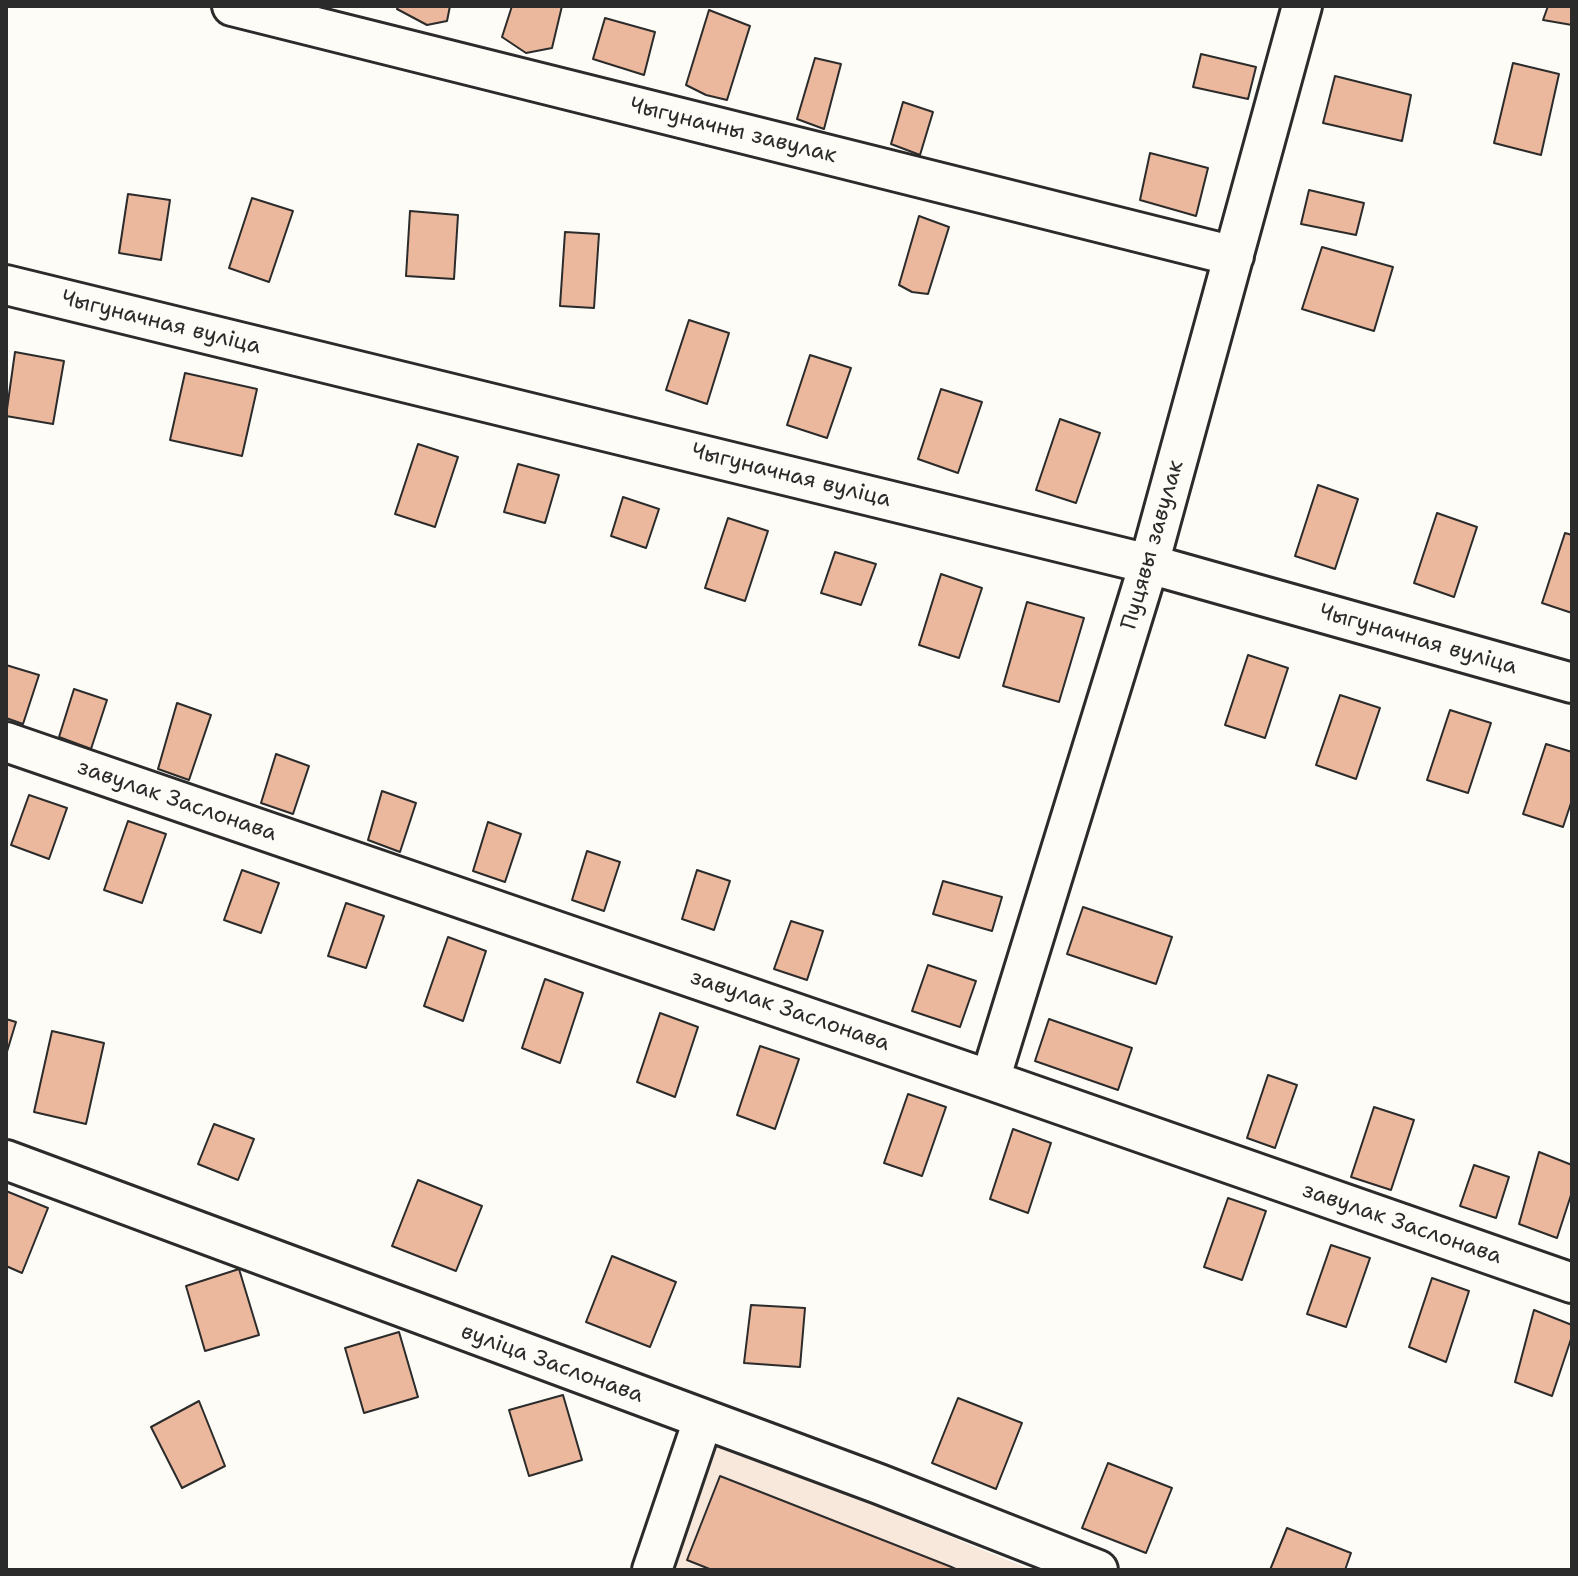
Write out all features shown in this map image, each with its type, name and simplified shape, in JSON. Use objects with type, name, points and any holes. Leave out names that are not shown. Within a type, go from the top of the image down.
[{"type":"street","name":"Чыгуначны завулак","points":[[232,6],[1234,256]]},
{"type":"street","name":"Пуцявы завулак","points":[[990,1080],[1149,564],[1302,6]]},
{"type":"street","name":"Чыгуначная вуліца","points":[[6,285],[1149,564],[1572,683]]},
{"type":"street","name":"завулак Заслонава","points":[[6,742],[1572,1283]]},
{"type":"street","name":"вуліца Заслонава","points":[[6,1160],[879,1484],[1098,1570]]},
{"type":"street","points":[[652,1570],[703,1420]]},
{"type":"shaded area","points":[[710,1439],[1032,1570],[668,1570]]},
{"type":"building","points":[[398,6],[450,6],[447,21],[427,25],[397,9]]},
{"type":"building","points":[[512,6],[562,6],[552,48],[526,53],[502,37]]},
{"type":"building","points":[[1548,6],[1572,6],[1572,25],[1543,20]]},
{"type":"building","points":[[709,10],[750,26],[727,100],[706,95],[686,85]]},
{"type":"building","points":[[605,18],[655,32],[644,75],[593,59]]},
{"type":"building","points":[[1201,54],[1256,67],[1248,99],[1193,87]]},
{"type":"building","points":[[815,58],[841,64],[824,129],[797,119]]},
{"type":"building","points":[[1513,63],[1559,74],[1541,155],[1494,143]]},
{"type":"building","points":[[1335,76],[1411,95],[1402,141],[1323,123]]},
{"type":"building","points":[[903,102],[933,112],[920,155],[891,144]]},
{"type":"building","points":[[1150,153],[1208,168],[1196,216],[1140,200]]},
{"type":"building","points":[[1309,190],[1364,203],[1356,235],[1301,224]]},
{"type":"building","points":[[128,194],[170,200],[161,260],[119,253]]},
{"type":"building","points":[[252,198],[293,211],[269,282],[229,268]]},
{"type":"building","points":[[410,211],[458,215],[454,279],[406,276]]},
{"type":"building","points":[[919,216],[949,227],[928,294],[912,292],[899,285]]},
{"type":"building","points":[[565,232],[599,234],[594,308],[560,306]]},
{"type":"building","points":[[1322,247],[1393,267],[1374,331],[1302,309]]},
{"type":"building","points":[[689,320],[729,333],[707,404],[666,390]]},
{"type":"building","points":[[15,352],[64,361],[53,424],[6,416]]},
{"type":"building","points":[[810,355],[851,368],[827,438],[787,425]]},
{"type":"building","points":[[185,373],[257,389],[242,456],[170,440]]},
{"type":"building","points":[[941,389],[982,402],[958,473],[918,459]]},
{"type":"building","points":[[1060,419],[1100,433],[1076,503],[1036,490]]},
{"type":"building","points":[[418,444],[458,457],[435,527],[395,514]]},
{"type":"building","points":[[518,464],[559,475],[545,523],[504,512]]},
{"type":"building","points":[[1318,485],[1358,499],[1335,569],[1295,556]]},
{"type":"building","points":[[623,497],[659,509],[646,548],[611,536]]},
{"type":"building","points":[[1437,513],[1477,527],[1454,597],[1414,583]]},
{"type":"building","points":[[728,518],[768,531],[745,601],[705,588]]},
{"type":"building","points":[[1565,533],[1572,535],[1572,613],[1542,603]]},
{"type":"building","points":[[835,552],[876,564],[861,605],[821,593]]},
{"type":"building","points":[[941,574],[982,588],[959,658],[919,645]]},
{"type":"building","points":[[1027,602],[1084,618],[1059,702],[1003,686]]},
{"type":"building","points":[[1248,655],[1288,668],[1265,738],[1225,725]]},
{"type":"building","points":[[6,665],[39,675],[23,724],[6,718]]},
{"type":"building","points":[[74,689],[107,700],[91,749],[59,737]]},
{"type":"building","points":[[1340,695],[1380,708],[1356,779],[1316,765]]},
{"type":"building","points":[[177,703],[211,715],[189,780],[158,769]]},
{"type":"building","points":[[1450,710],[1491,723],[1468,793],[1427,780]]},
{"type":"building","points":[[1546,744],[1572,752],[1572,800],[1563,827],[1523,814]]},
{"type":"building","points":[[276,754],[309,766],[293,814],[261,803]]},
{"type":"building","points":[[382,791],[416,803],[400,852],[368,840]]},
{"type":"building","points":[[29,795],[67,808],[49,859],[11,845]]},
{"type":"building","points":[[128,821],[166,834],[142,903],[104,890]]},
{"type":"building","points":[[488,822],[521,834],[505,882],[473,871]]},
{"type":"building","points":[[587,851],[620,862],[604,911],[572,900]]},
{"type":"building","points":[[242,870],[279,883],[261,933],[224,920]]},
{"type":"building","points":[[697,870],[730,881],[714,930],[682,919]]},
{"type":"building","points":[[943,881],[1002,897],[992,931],[933,914]]},
{"type":"building","points":[[346,903],[384,916],[366,968],[328,956]]},
{"type":"building","points":[[1083,907],[1172,937],[1156,984],[1067,954]]},
{"type":"building","points":[[791,921],[823,931],[807,980],[774,969]]},
{"type":"building","points":[[448,937],[486,951],[463,1021],[424,1006]]},
{"type":"building","points":[[928,965],[976,981],[960,1027],[912,1011]]},
{"type":"building","points":[[545,979],[583,993],[560,1063],[522,1048]]},
{"type":"building","points":[[660,1013],[698,1027],[675,1097],[637,1082]]},
{"type":"building","points":[[6,1019],[16,1022],[6,1055]]},
{"type":"building","points":[[1049,1019],[1132,1048],[1118,1090],[1035,1061]]},
{"type":"building","points":[[52,1031],[104,1043],[86,1124],[34,1112]]},
{"type":"building","points":[[760,1046],[799,1059],[775,1129],[737,1115]]},
{"type":"building","points":[[1268,1075],[1297,1085],[1275,1148],[1247,1138]]},
{"type":"building","points":[[908,1094],[946,1107],[922,1176],[884,1163]]},
{"type":"building","points":[[1374,1107],[1414,1120],[1391,1190],[1351,1177]]},
{"type":"building","points":[[214,1124],[254,1139],[238,1180],[198,1164]]},
{"type":"building","points":[[1013,1129],[1051,1143],[1028,1213],[990,1199]]},
{"type":"building","points":[[1539,1152],[1572,1165],[1572,1192],[1557,1238],[1519,1224]]},
{"type":"building","points":[[1474,1165],[1509,1177],[1496,1218],[1460,1206]]},
{"type":"building","points":[[418,1180],[482,1206],[456,1271],[392,1246]]},
{"type":"building","points":[[6,1191],[48,1208],[22,1273],[6,1266]]},
{"type":"building","points":[[1228,1198],[1266,1211],[1242,1280],[1204,1267]]},
{"type":"building","points":[[1331,1245],[1370,1258],[1346,1327],[1307,1314]]},
{"type":"building","points":[[612,1256],[676,1282],[650,1347],[586,1322]]},
{"type":"building","points":[[239,1269],[259,1335],[205,1351],[186,1286]]},
{"type":"building","points":[[1432,1278],[1469,1291],[1446,1362],[1409,1347]]},
{"type":"building","points":[[751,1305],[805,1308],[800,1367],[744,1363]]},
{"type":"building","points":[[1534,1310],[1572,1325],[1572,1336],[1552,1396],[1515,1382]]},
{"type":"building","points":[[399,1332],[418,1397],[364,1413],[345,1348]]},
{"type":"building","points":[[563,1395],[582,1460],[529,1476],[509,1410]]},
{"type":"building","points":[[958,1398],[1022,1423],[996,1489],[932,1463]]},
{"type":"building","points":[[199,1401],[225,1466],[182,1488],[151,1427]]},
{"type":"building","points":[[1108,1463],[1172,1488],[1146,1553],[1082,1528]]},
{"type":"building","points":[[720,1476],[958,1570],[712,1570],[687,1560]]},
{"type":"building","points":[[1287,1528],[1351,1553],[1345,1570],[1270,1570]]}]
